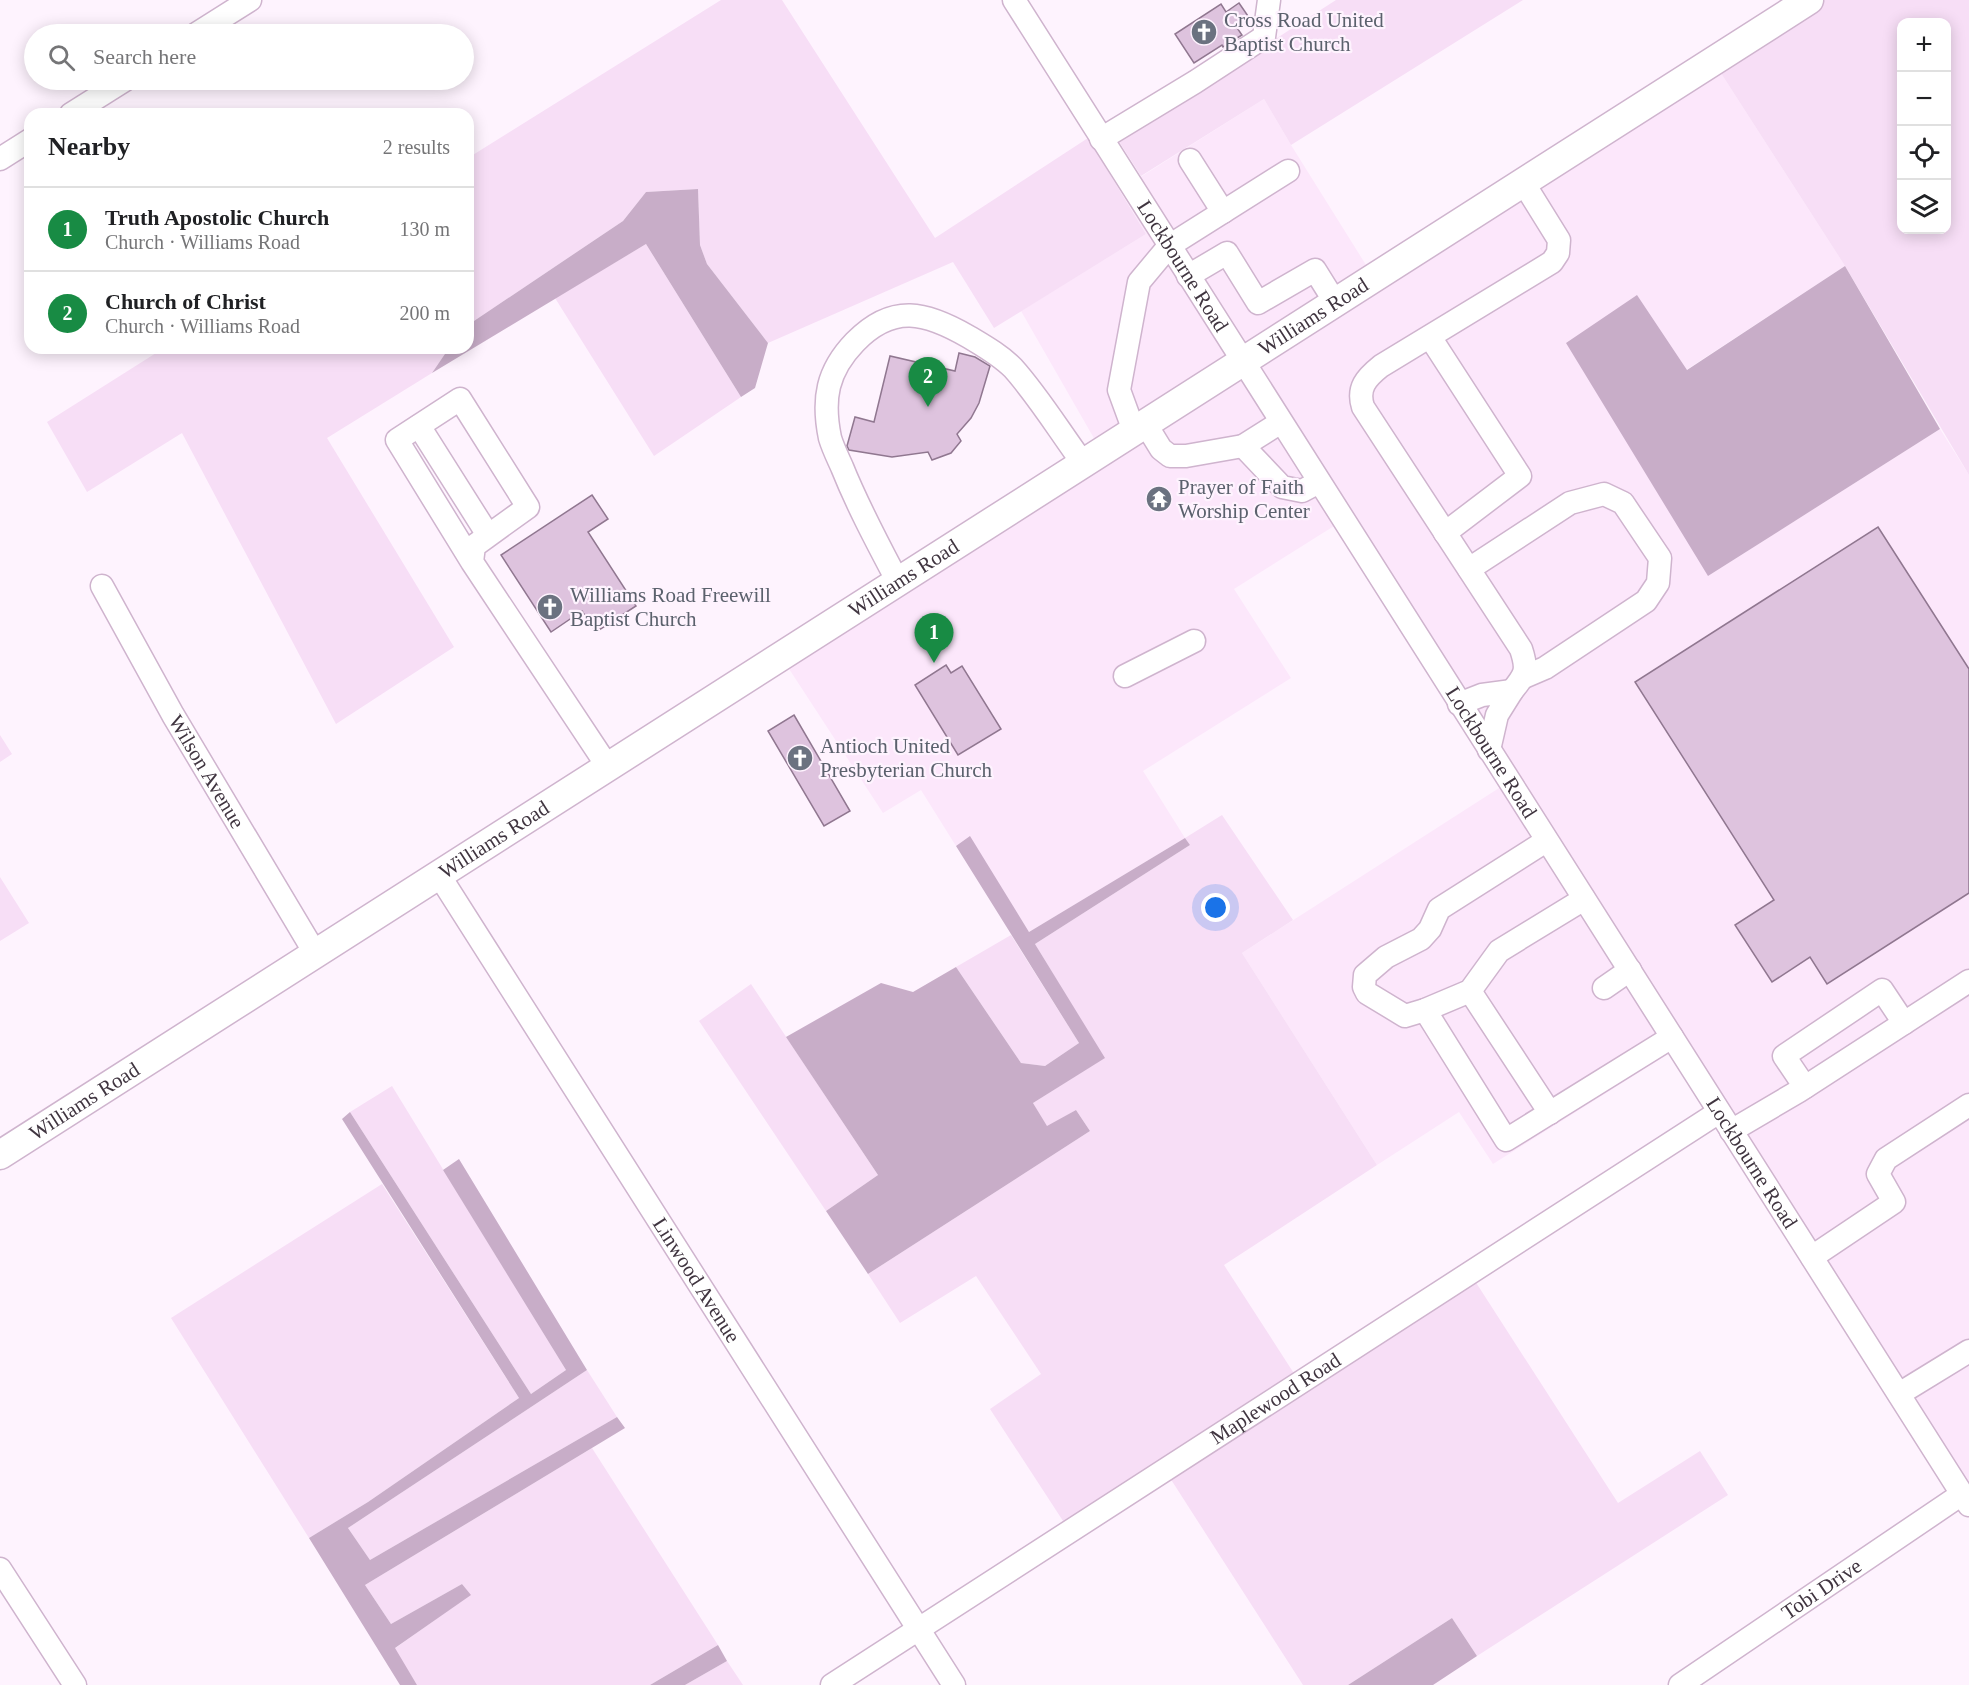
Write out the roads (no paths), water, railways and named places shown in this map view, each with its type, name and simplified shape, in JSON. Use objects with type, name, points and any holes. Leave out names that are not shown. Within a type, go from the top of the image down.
[{"type":"main road","name":"Williams Road","points":[[0,1155],[1809,0]]},
{"type":"street","points":[[212,24],[250,0]]},
{"type":"street","name":"Lockbourne Road","points":[[1014,0],[1966,1499]]},
{"type":"street","points":[[1101,139],[1264,37],[1269,0]]},
{"type":"street","points":[[81,108],[109,90]]},
{"type":"street","points":[[0,159],[24,144]]},
{"type":"street","points":[[1190,160],[1223,212]]},
{"type":"street","points":[[1281,422],[1243,447],[1186,456],[1170,456],[1139,427],[1119,390],[1139,282],[1169,246],[1288,171]]},
{"type":"street","points":[[1489,750],[1497,715],[1527,666],[1521,649],[1363,407],[1360,397],[1362,387],[1380,366],[1552,262],[1558,253],[1559,240],[1523,182]]},
{"type":"street","points":[[1188,276],[1227,253],[1258,303],[1315,270],[1335,302]]},
{"type":"street","points":[[898,582],[849,486],[831,439],[827,407],[827,390],[833,369],[844,353],[871,329],[891,317],[911,314],[928,317],[950,326],[996,353],[1027,385],[1083,463]]},
{"type":"street","points":[[1430,337],[1520,476],[1445,533]]},
{"type":"street","points":[[472,562],[474,546],[528,507],[460,399],[397,440],[472,562],[608,767]]},
{"type":"street","points":[[419,426],[488,535]]},
{"type":"street","points":[[1243,447],[1282,487],[1302,491],[1319,482]]},
{"type":"street","points":[[1459,704],[1518,684],[1646,601],[1659,583],[1660,558],[1623,503],[1604,494],[1570,503],[1469,569]]},
{"type":"street","name":"Wilson Avenue","points":[[102,586],[173,716],[315,953]]},
{"type":"street","points":[[1125,676],[1194,641]]},
{"type":"street","points":[[1546,841],[1438,909],[1430,929],[1421,939],[1386,957],[1365,975],[1364,987],[1367,993],[1405,1016],[1425,1010],[1470,990],[1499,951],[1584,899]]},
{"type":"street","name":"Linwood Avenue","points":[[438,875],[954,1685]]},
{"type":"street","points":[[1604,988],[1630,970]]},
{"type":"street","name":"Maplewood Road","points":[[832,1685],[1725,1122],[1805,1088],[1969,981]]},
{"type":"street","points":[[1470,990],[1550,1113]]},
{"type":"street","points":[[1805,1088],[1784,1056],[1882,990],[1904,1023]]},
{"type":"street","points":[[1425,1010],[1506,1140],[1672,1037]]},
{"type":"street","points":[[1812,1257],[1894,1202],[1878,1174],[1886,1159],[1969,1105]]},
{"type":"street","points":[[1899,1394],[1969,1351]]},
{"type":"street","name":"Tobi Drive","points":[[1680,1685],[1966,1499]]},
{"type":"street","points":[[0,1569],[75,1685]]},
{"type":"place","name":"Cross Road United Baptist Church","points":[[1204,32]]},
{"type":"place","name":"Church of Christ","points":[[928,407]]},
{"type":"place","name":"Prayer of Faith Worship Center","points":[[1159,499]]},
{"type":"place","name":"Williams Road Freewill Baptist Church","points":[[550,607]]},
{"type":"place","name":"Truth Apostolic Church","points":[[934,663]]},
{"type":"place","name":"Antioch United Presbyterian Church","points":[[800,758]]}]
